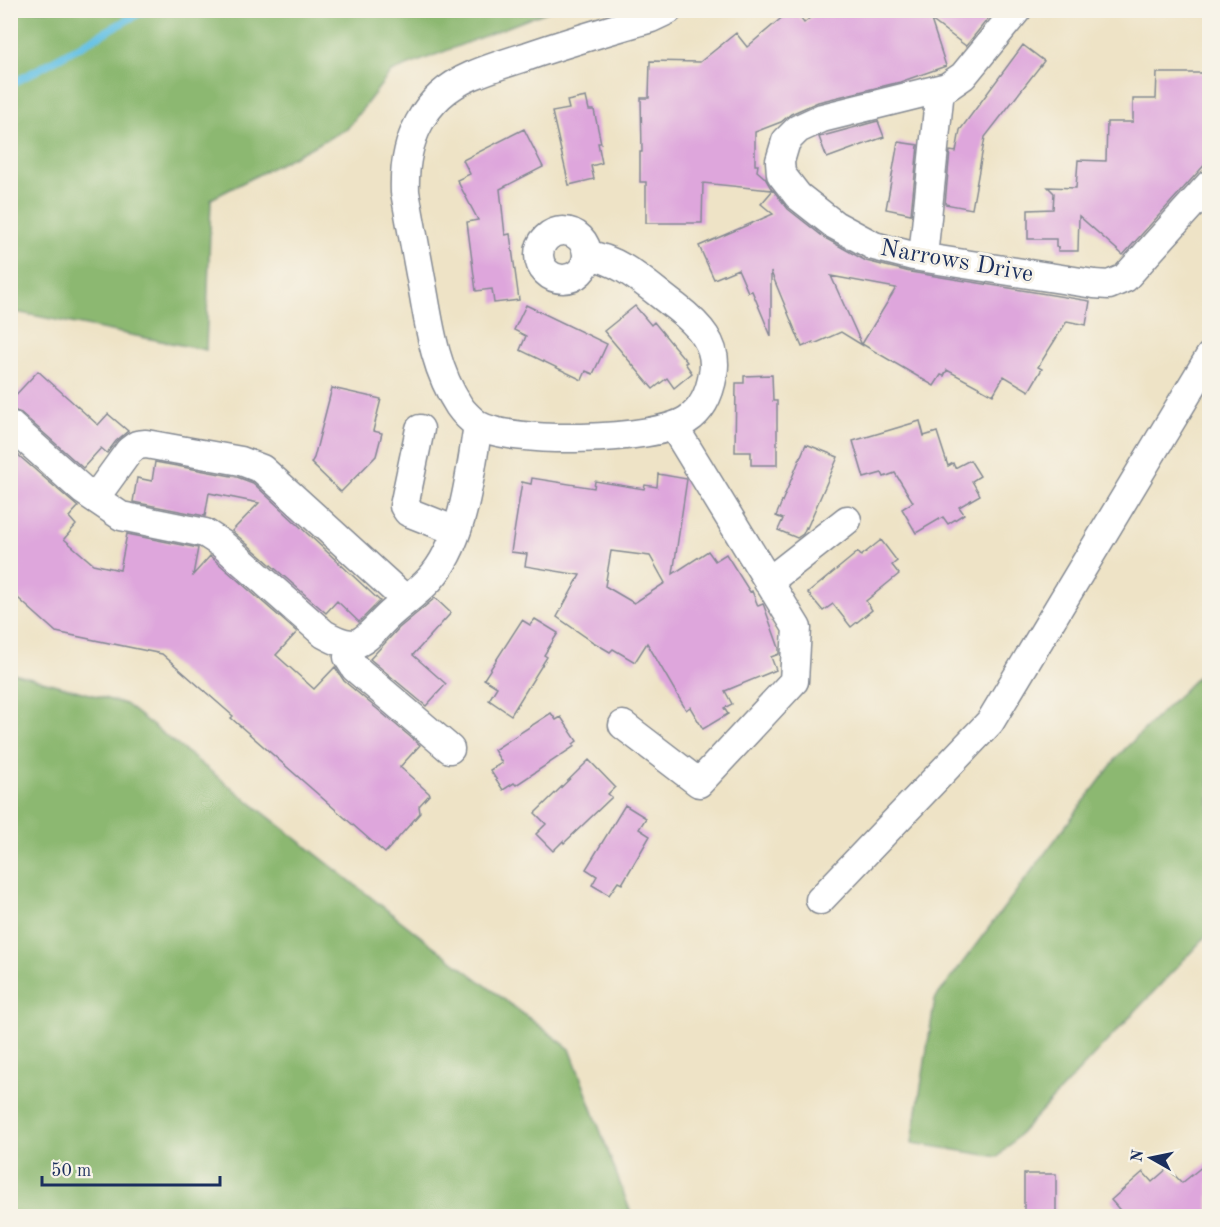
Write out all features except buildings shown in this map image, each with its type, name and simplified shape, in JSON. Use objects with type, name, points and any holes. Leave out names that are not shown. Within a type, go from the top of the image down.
[{"type":"street","points":[[587,255],[609,260],[688,317],[701,329],[709,341],[714,356],[714,372],[705,401],[697,413],[674,428],[624,436],[589,438],[521,435],[498,432],[478,425],[460,408],[433,351],[405,192],[405,170],[413,135],[432,104],[454,85],[471,76],[536,53],[651,18],[668,10]]},
{"type":"street","name":"Narrows Drive","points":[[1017,10],[963,76],[947,87],[856,109],[798,129],[786,141],[780,161],[781,174],[798,196],[835,225],[874,246],[922,257],[1109,285],[1125,278],[1209,184]]},
{"type":"street","points":[[922,257],[940,89]]},
{"type":"street","points":[[820,900],[990,722],[1209,356]]},
{"type":"street","points":[[10,425],[84,490],[121,516],[205,533],[222,544],[324,634],[351,645],[360,644],[430,579],[451,547],[469,478],[478,425]]},
{"type":"street","points":[[623,725],[699,783],[794,681],[796,628],[674,428]]},
{"type":"street","points":[[420,429],[404,506],[408,512],[456,531]]},
{"type":"street","points":[[95,498],[129,451],[137,445],[146,444],[241,461],[262,469],[406,600]]},
{"type":"street","points":[[768,582],[847,520]]},
{"type":"street","points":[[351,645],[348,657],[355,668],[450,749]]},
{"type":"green space","points":[[10,11],[549,11],[391,72],[347,129],[211,199],[206,350],[11,311]]},
{"type":"green space","points":[[1209,665],[1209,933],[998,1157],[912,1143],[935,999],[1119,755]]},
{"type":"green space","points":[[10,672],[125,704],[424,939],[570,1049],[632,1216],[11,1216]]},
{"type":"waterway","points":[[10,85],[145,10]]}]
